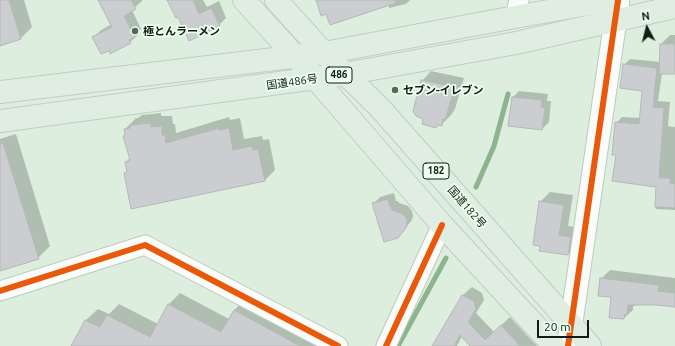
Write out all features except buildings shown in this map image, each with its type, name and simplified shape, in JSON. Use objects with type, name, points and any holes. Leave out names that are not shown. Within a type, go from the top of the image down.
[{"type":"highway","name":"182","points":[[244,0],[316,78],[442,225],[554,346]]},
{"type":"highway","name":"国道182号","points":[[276,0],[324,53],[380,108],[590,346]]},
{"type":"highway","name":"486","points":[[0,92],[324,53],[517,8],[612,0]]},
{"type":"highway","name":"国道486号","points":[[0,121],[345,74],[516,43],[675,7]]},
{"type":"street","points":[[568,346],[618,0]]},
{"type":"street","points":[[386,346],[442,225]]},
{"type":"street","points":[[0,291],[145,245],[338,346]]},
{"type":"waterway","points":[[476,187],[494,146],[508,94]]},
{"type":"waterway","points":[[398,346],[446,258]]},
{"type":"cycle path","points":[[568,346],[618,0]]},
{"type":"cycle path","points":[[386,346],[442,225]]},
{"type":"cycle path","points":[[0,291],[145,245],[338,346]]},
{"type":"place","name":"極とんラーメン","points":[[135,31]]},
{"type":"place","name":"セブン-イレブン","points":[[395,90]]}]
